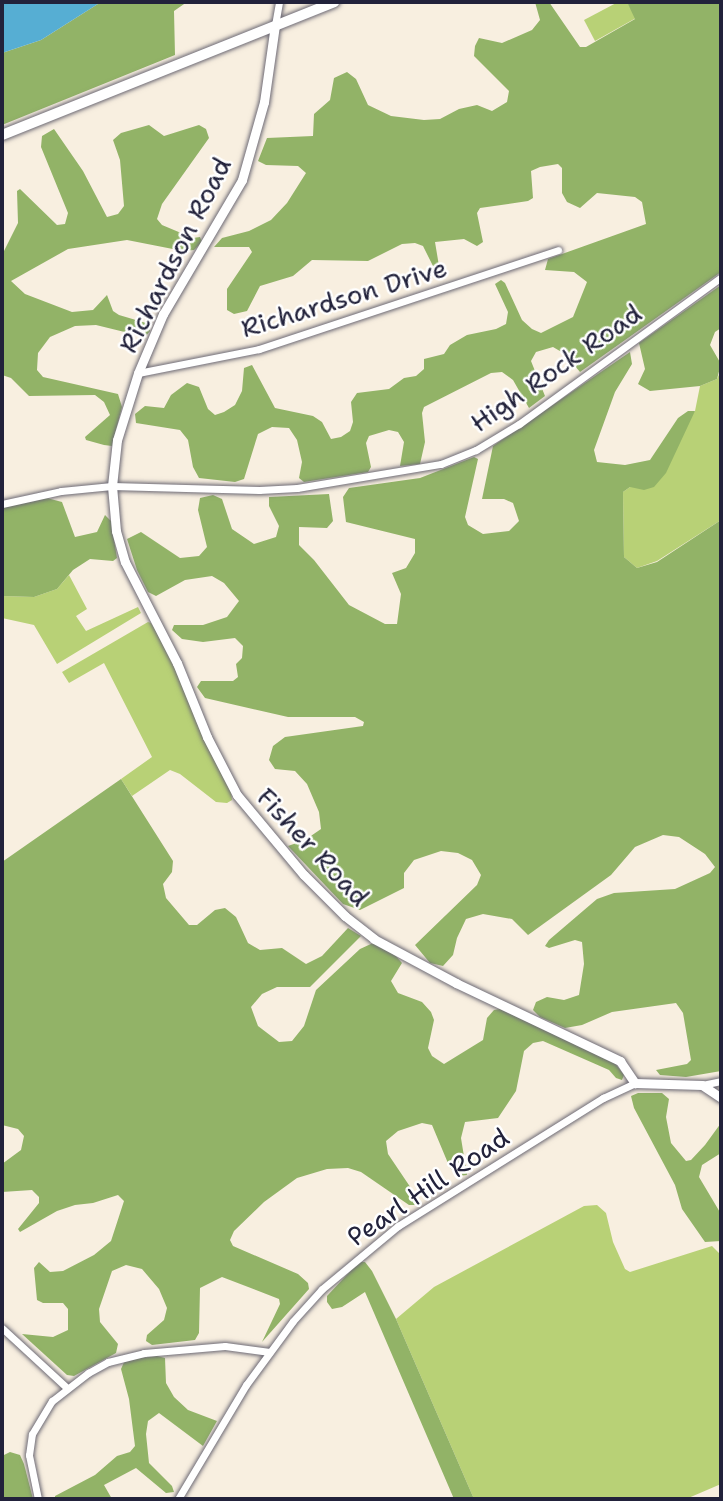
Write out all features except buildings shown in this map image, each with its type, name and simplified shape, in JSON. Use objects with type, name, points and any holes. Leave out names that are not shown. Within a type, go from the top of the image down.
[{"type":"main road","points":[[2,135],[334,2]]},
{"type":"street","name":"Richardson Road","points":[[112,486],[117,440],[138,373],[163,314],[242,180],[264,102],[279,2]]},
{"type":"street","name":"Richardson Drive","points":[[138,373],[259,349],[558,250]]},
{"type":"street","name":"High Rock Road","points":[[112,486],[259,491],[297,488],[441,464],[476,450],[519,424],[721,277]]},
{"type":"street","points":[[2,504],[61,491],[112,486]]},
{"type":"street","name":"Fisher Road","points":[[112,486],[116,531],[125,562],[177,663],[220,764],[259,824],[304,875],[374,939],[456,983],[621,1061],[635,1083]]},
{"type":"street","name":"Pearl Hill Road","points":[[178,1499],[270,1352],[322,1289],[370,1246],[441,1197],[610,1094],[635,1083],[702,1085],[721,1081]]},
{"type":"street","points":[[702,1085],[721,1098]]},
{"type":"street","points":[[2,1328],[67,1388]]},
{"type":"street","points":[[38,1499],[29,1455],[32,1434],[47,1408],[67,1388],[108,1362],[144,1353],[225,1346],[270,1352]]},
{"type":"green space","points":[[101,2],[187,2],[174,11],[175,55],[2,125],[2,53],[41,40]]},
{"type":"green space","points":[[535,2],[549,2],[580,47],[586,47],[635,19],[627,2],[721,2],[721,272],[580,372],[565,354],[553,347],[536,352],[531,361],[545,396],[529,408],[513,380],[502,372],[491,373],[424,407],[422,413],[425,442],[420,464],[400,466],[404,442],[398,432],[389,430],[369,436],[366,443],[371,467],[368,472],[304,482],[299,478],[302,462],[297,440],[289,428],[272,427],[258,434],[244,479],[235,482],[199,478],[193,467],[188,440],[180,430],[136,423],[135,414],[145,406],[164,408],[171,395],[187,383],[199,387],[208,409],[215,415],[224,412],[235,405],[242,391],[244,368],[252,365],[275,408],[313,416],[322,422],[331,439],[341,437],[350,431],[353,422],[351,402],[357,393],[389,389],[404,378],[416,376],[424,369],[424,359],[444,354],[450,345],[467,335],[506,324],[508,312],[495,284],[501,280],[505,283],[522,320],[541,333],[573,317],[587,282],[574,272],[545,270],[548,259],[646,224],[642,202],[635,197],[597,193],[580,208],[567,202],[562,193],[562,168],[558,164],[540,167],[531,171],[533,198],[480,208],[477,213],[483,242],[477,246],[464,239],[435,242],[439,266],[433,266],[423,246],[415,243],[402,244],[368,261],[312,260],[293,276],[260,286],[247,311],[234,314],[227,310],[227,289],[252,252],[249,247],[214,247],[222,238],[249,231],[271,220],[287,203],[306,173],[298,166],[266,165],[258,161],[267,138],[313,136],[314,114],[330,100],[334,78],[347,72],[356,79],[368,105],[391,116],[440,119],[459,109],[477,105],[492,111],[507,102],[509,91],[474,56],[475,46],[479,38],[502,43],[532,30],[540,20]]},
{"type":"green space","points":[[618,2],[627,2],[636,18],[595,41],[584,20]]},
{"type":"green space","points":[[149,125],[164,136],[199,125],[206,129],[209,138],[162,204],[157,219],[162,225],[193,238],[200,237],[202,242],[194,250],[183,251],[127,240],[68,249],[11,281],[25,294],[72,312],[93,310],[107,295],[113,311],[146,323],[150,331],[145,337],[96,325],[75,326],[50,337],[38,353],[37,370],[43,377],[118,394],[122,407],[112,446],[104,445],[86,440],[85,437],[110,415],[104,402],[95,395],[29,396],[11,378],[2,375],[2,255],[18,223],[17,191],[20,189],[57,225],[65,224],[68,213],[41,147],[42,136],[54,129],[83,171],[107,217],[118,214],[124,206],[120,160],[113,140],[121,133]]},
{"type":"green space","points":[[721,285],[721,328],[715,332],[710,345],[721,364],[717,379],[700,386],[650,391],[638,384],[645,369],[639,343]]},
{"type":"green space","points":[[630,352],[632,364],[615,392],[594,450],[597,462],[625,465],[650,460],[678,418],[688,411],[695,411],[666,473],[654,487],[644,490],[630,487],[623,492],[624,557],[637,568],[657,562],[721,520],[721,1071],[686,1077],[660,1075],[656,1070],[687,1064],[691,1060],[683,1013],[676,1003],[612,1012],[582,1025],[565,1028],[540,1017],[533,1010],[536,1002],[547,997],[564,1000],[579,995],[584,964],[582,942],[575,940],[549,948],[545,946],[549,940],[597,899],[614,893],[675,889],[710,873],[715,867],[705,854],[679,837],[663,835],[635,847],[611,875],[528,935],[512,919],[483,914],[466,919],[453,955],[443,966],[430,963],[415,945],[477,885],[481,875],[472,860],[458,853],[441,851],[414,860],[404,873],[404,888],[360,910],[343,904],[288,846],[305,840],[321,829],[319,812],[307,784],[295,771],[275,769],[269,760],[273,746],[285,737],[363,726],[364,722],[355,717],[288,717],[205,698],[197,687],[201,681],[233,681],[238,677],[236,664],[242,658],[243,646],[235,638],[203,642],[182,639],[172,630],[174,625],[203,625],[227,617],[239,601],[224,583],[212,576],[185,580],[156,596],[148,592],[137,570],[127,539],[141,532],[180,558],[199,556],[207,547],[198,510],[200,498],[213,495],[222,499],[232,529],[254,544],[276,537],[279,526],[269,506],[269,497],[329,494],[333,521],[327,528],[299,527],[299,545],[349,605],[385,624],[397,624],[401,594],[392,573],[406,568],[415,553],[415,539],[346,522],[343,497],[349,488],[420,478],[474,457],[478,459],[465,517],[468,525],[483,534],[509,531],[519,521],[513,503],[504,499],[482,499],[493,446]]},
{"type":"green space","points":[[721,370],[721,520],[657,561],[637,568],[624,557],[623,492],[630,487],[637,487],[695,411],[700,386],[717,379]]},
{"type":"green space","points":[[43,497],[62,502],[75,537],[97,532],[105,515],[111,521],[117,558],[113,561],[90,559],[73,570],[57,589],[34,597],[2,596],[2,508]]},
{"type":"green space","points":[[69,575],[87,609],[76,616],[86,631],[138,607],[141,613],[57,664],[34,625],[2,618],[2,596],[34,597],[57,589]]},
{"type":"green space","points":[[148,622],[164,642],[231,791],[232,800],[227,803],[216,802],[180,774],[170,770],[132,796],[121,779],[152,757],[104,663],[69,683],[62,672]]},
{"type":"green space","points":[[121,779],[173,861],[172,872],[163,884],[166,898],[189,925],[197,925],[215,910],[225,908],[236,917],[248,943],[260,950],[282,948],[306,964],[322,956],[348,928],[361,936],[310,987],[277,987],[262,994],[251,1007],[258,1026],[279,1042],[292,1041],[304,1026],[316,990],[360,949],[373,943],[395,955],[402,963],[391,981],[398,993],[422,1002],[431,1012],[434,1020],[428,1048],[432,1056],[444,1064],[483,1040],[487,1018],[494,1010],[500,1009],[614,1062],[624,1075],[622,1080],[616,1078],[609,1070],[543,1041],[533,1043],[524,1051],[516,1091],[498,1118],[465,1122],[461,1138],[467,1175],[458,1176],[450,1168],[432,1125],[422,1123],[398,1131],[386,1141],[388,1154],[419,1200],[417,1205],[409,1205],[361,1172],[348,1168],[327,1169],[297,1178],[264,1202],[234,1231],[230,1240],[233,1246],[298,1274],[308,1283],[309,1289],[262,1342],[280,1304],[279,1299],[222,1277],[200,1288],[199,1333],[195,1340],[152,1345],[146,1341],[147,1335],[164,1320],[167,1308],[159,1289],[142,1269],[126,1265],[112,1271],[99,1309],[100,1322],[118,1344],[116,1353],[74,1376],[67,1375],[22,1334],[53,1337],[68,1330],[68,1309],[63,1303],[43,1303],[37,1300],[34,1268],[39,1262],[50,1272],[63,1271],[94,1255],[111,1241],[124,1201],[118,1195],[93,1203],[75,1205],[57,1211],[20,1232],[18,1229],[39,1203],[39,1197],[32,1190],[2,1192],[2,1164],[21,1150],[24,1136],[18,1129],[2,1125],[2,862]]},
{"type":"green space","points":[[638,1093],[662,1093],[669,1099],[666,1117],[671,1143],[686,1161],[691,1160],[705,1145],[721,1123],[721,1153],[702,1165],[699,1177],[721,1214],[721,1241],[705,1242],[682,1209],[675,1185],[634,1108],[631,1096]]},
{"type":"green space","points":[[597,1205],[606,1213],[613,1242],[625,1269],[630,1272],[712,1246],[721,1255],[721,1484],[686,1499],[474,1499],[396,1319],[434,1287],[584,1206]]},
{"type":"green space","points":[[359,1262],[365,1262],[372,1271],[396,1319],[474,1499],[454,1499],[365,1292],[342,1307],[332,1309],[327,1302],[327,1296]]},
{"type":"green space","points":[[157,1356],[165,1358],[166,1383],[174,1397],[188,1410],[217,1421],[203,1446],[159,1413],[148,1421],[146,1434],[149,1463],[172,1486],[174,1492],[166,1493],[136,1468],[104,1485],[112,1499],[55,1499],[55,1496],[95,1475],[117,1456],[130,1452],[135,1446],[129,1399],[121,1369],[125,1360]]},
{"type":"green space","points":[[10,1452],[20,1455],[33,1499],[2,1499],[2,1456]]},
{"type":"water","points":[[2,2],[101,2],[41,40],[2,53]]}]
